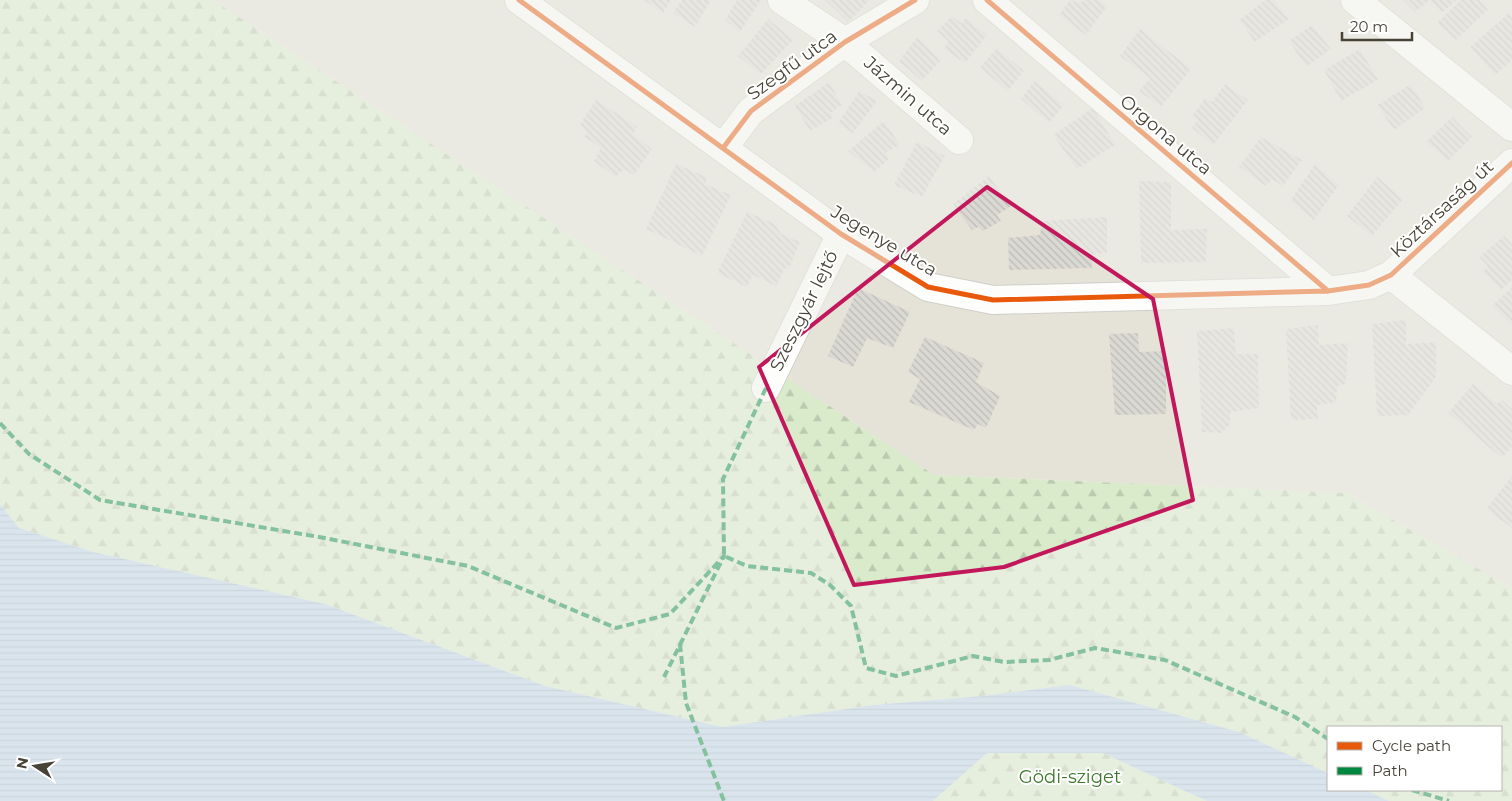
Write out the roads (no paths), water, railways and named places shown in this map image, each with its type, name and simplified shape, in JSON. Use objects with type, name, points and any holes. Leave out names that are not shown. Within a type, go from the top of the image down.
[{"type":"street","name":"Jegenye utca","points":[[519,0],[841,234],[928,287],[993,300],[1328,291],[1369,285],[1391,275]]},
{"type":"street","name":"Jázmin utca","points":[[782,0],[846,42],[959,140]]},
{"type":"street","name":"Szegfű utca","points":[[722,148],[751,111],[846,42],[915,0]]},
{"type":"street","name":"Orgona utca","points":[[987,0],[1328,291]]},
{"type":"street","points":[[1355,0],[1512,127]]},
{"type":"street","name":"Köztársaság út","points":[[1391,275],[1512,163]]},
{"type":"street","name":"Szeszgyár lejtő","points":[[766,388],[841,234]]},
{"type":"street","points":[[1391,275],[1512,371]]},
{"type":"water","points":[[0,504],[19,528],[93,552],[325,604],[545,686],[722,727],[874,705],[982,696],[1070,685],[1239,732],[1327,773],[1327,791],[1367,791],[1389,801],[1207,801],[1103,753],[987,753],[933,801],[0,801]]},
{"type":"park label","name":"Gödi-sziget","points":[[1070,777]]}]
